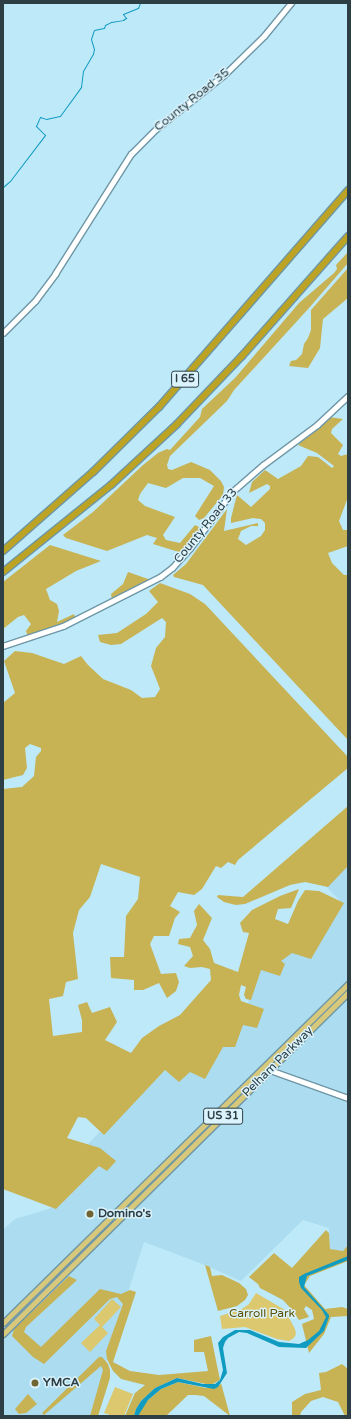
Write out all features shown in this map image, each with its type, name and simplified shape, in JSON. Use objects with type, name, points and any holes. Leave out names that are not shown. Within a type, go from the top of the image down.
[{"type":"highway","name":"I 65","points":[[3,551],[93,472],[159,407],[348,190]]},
{"type":"highway","name":"I 65","points":[[3,572],[106,489],[177,424],[242,356],[348,236]]},
{"type":"main road","name":"Pelham Parkway","points":[[3,1323],[348,984]]},
{"type":"main road","name":"Pelham Parkway","points":[[3,1333],[348,994]]},
{"type":"main road","points":[[333,998],[338,1003]]},
{"type":"main road","points":[[264,1066],[270,1070]]},
{"type":"main road","points":[[238,1092],[242,1097]]},
{"type":"main road","points":[[186,1143],[191,1148]]},
{"type":"main road","points":[[173,1156],[178,1161]]},
{"type":"main road","points":[[122,1207],[127,1211]]},
{"type":"main road","points":[[94,1234],[99,1239]]},
{"type":"main road","points":[[64,1264],[69,1268]]},
{"type":"street","name":"County Road 35","points":[[3,333],[23,314],[44,290],[121,167],[136,148],[156,129],[224,75],[264,36],[291,3]]},
{"type":"street","name":"County Road 33","points":[[3,646],[63,626],[160,577],[172,568],[190,548],[232,492],[263,465],[317,425],[348,396]]},
{"type":"street","points":[[270,1070],[348,1098]]},
{"type":"shaded area","points":[[348,252],[348,263],[309,308],[234,390],[227,401],[170,456],[167,465],[168,469],[172,470],[191,462],[210,470],[221,481],[224,487],[223,495],[204,518],[199,520],[195,516],[214,486],[200,478],[183,478],[166,488],[148,483],[140,494],[138,500],[145,506],[175,517],[163,535],[166,540],[180,543],[195,525],[201,528],[182,553],[153,544],[157,538],[147,535],[107,551],[66,538],[63,535],[93,512],[143,465],[158,453],[167,449],[170,450],[200,417],[202,409],[235,378],[299,303],[334,273],[337,269],[336,265]]},
{"type":"shaded area","points":[[348,268],[348,298],[323,319],[320,348],[308,368],[289,366],[291,361],[296,360],[302,354],[304,344],[311,330],[311,310]]},
{"type":"shaded area","points":[[329,417],[343,419],[332,429],[331,433],[343,445],[338,454],[341,456],[348,454],[348,497],[339,521],[343,530],[348,530],[348,546],[328,553],[332,563],[344,575],[348,575],[348,740],[203,585],[174,577],[173,575],[186,564],[227,509],[224,531],[258,523],[258,526],[251,526],[241,531],[238,539],[246,545],[261,536],[265,530],[265,523],[261,519],[253,518],[231,523],[231,518],[237,495],[251,507],[270,489],[270,486],[267,484],[249,493],[252,482],[265,470],[278,479],[301,466],[308,456],[318,457],[332,468],[334,466],[317,453],[298,445]]},
{"type":"shaded area","points":[[50,545],[101,561],[76,571],[46,589],[50,600],[57,604],[59,611],[57,622],[74,614],[75,617],[62,625],[28,637],[26,631],[31,624],[24,615],[18,617],[3,629],[3,582]]},
{"type":"shaded area","points":[[128,572],[151,580],[112,600],[111,594],[123,584]]},
{"type":"shaded area","points":[[160,583],[190,594],[205,604],[348,757],[348,768],[238,860],[235,865],[228,862],[221,868],[216,866],[202,889],[194,895],[178,892],[170,906],[180,912],[175,918],[169,936],[154,936],[150,944],[161,974],[176,973],[179,982],[176,991],[167,998],[159,983],[143,990],[134,990],[134,980],[111,978],[110,957],[124,957],[126,916],[138,899],[140,877],[101,864],[90,897],[79,910],[73,933],[78,979],[66,982],[63,996],[49,999],[53,1036],[82,1032],[82,1020],[78,1005],[87,1002],[92,1013],[110,1007],[117,1022],[105,1040],[131,1053],[142,1038],[159,1026],[180,1015],[211,980],[210,969],[202,967],[190,968],[184,966],[193,956],[190,947],[178,944],[179,939],[190,938],[197,925],[194,911],[199,904],[212,918],[203,940],[210,949],[214,963],[238,972],[249,933],[243,932],[240,923],[252,910],[280,896],[299,889],[291,908],[278,909],[275,919],[288,924],[298,901],[305,890],[319,891],[344,903],[311,959],[292,953],[281,961],[285,964],[280,976],[261,970],[251,1000],[246,999],[244,995],[246,987],[241,985],[239,995],[241,1001],[264,1009],[257,1028],[243,1025],[235,1047],[223,1047],[205,1079],[190,1072],[179,1082],[165,1070],[104,1135],[86,1118],[78,1117],[67,1138],[100,1148],[116,1161],[107,1171],[99,1166],[56,1209],[3,1189],[3,789],[22,787],[34,776],[36,757],[41,751],[41,748],[30,744],[25,748],[27,768],[23,775],[3,780],[3,703],[15,693],[4,661],[15,651],[32,653],[64,664],[81,656],[103,679],[131,690],[142,698],[155,697],[160,689],[151,666],[156,648],[165,637],[166,622],[162,618],[121,644],[111,645],[100,642],[98,635],[117,633],[146,614],[158,602],[149,591]]},
{"type":"shaded area","points":[[348,806],[348,866],[328,887],[305,882],[290,885],[245,904],[236,905],[224,902],[217,897],[218,895],[243,897]]},
{"type":"shaded area","points":[[348,861],[348,1245],[343,1251],[330,1249],[329,1228],[303,1220],[241,1281],[205,1265],[144,1242],[107,1358],[106,1369],[91,1416],[3,1416],[3,1230],[15,1219],[55,1207],[100,1161],[88,1144],[161,1068],[179,1080],[220,1045],[242,1023],[273,921],[322,938],[340,901],[324,884]]},
{"type":"shaded area","points":[[326,1230],[329,1233],[330,1249],[343,1251],[348,1245],[348,1261],[310,1276],[304,1285],[325,1309],[342,1307],[348,1309],[348,1316],[331,1317],[324,1334],[309,1353],[302,1324],[314,1319],[312,1310],[306,1306],[304,1309],[309,1317],[299,1320],[283,1300],[260,1288],[258,1284],[249,1277],[274,1253],[292,1268]]},
{"type":"shaded area","points":[[205,1265],[210,1267],[212,1276],[222,1275],[239,1283],[246,1289],[248,1295],[245,1300],[237,1306],[218,1311]]},
{"type":"shaded area","points":[[69,1276],[77,1280],[26,1327],[24,1332],[41,1347],[100,1289],[121,1294],[130,1290],[136,1292],[113,1362],[130,1371],[159,1375],[208,1371],[204,1352],[194,1352],[194,1340],[211,1336],[220,1380],[211,1385],[177,1378],[155,1388],[141,1401],[134,1416],[125,1416],[135,1393],[145,1385],[121,1379],[113,1371],[107,1359],[106,1351],[123,1304],[117,1297],[110,1299],[44,1364],[33,1357],[12,1336],[14,1329]]},
{"type":"shaded area","points":[[99,1357],[102,1357],[108,1364],[110,1378],[98,1416],[90,1416],[103,1370],[101,1366],[44,1415],[42,1413]]},
{"type":"shaded area","points":[[342,1364],[348,1369],[348,1416],[345,1416],[338,1402],[323,1397],[311,1401],[301,1412],[300,1416],[292,1416],[292,1402],[305,1394],[321,1390],[319,1373],[326,1372]]},
{"type":"shaded area","points":[[178,1382],[206,1388],[220,1385],[221,1383],[230,1416],[204,1396],[188,1395],[166,1416],[138,1416],[141,1408],[148,1400],[161,1389]]},
{"type":"shaded area","points":[[28,1394],[37,1404],[26,1413],[19,1414],[15,1409]]},
{"type":"green space","name":"Carroll Park","points":[[256,1293],[285,1310],[295,1329],[296,1334],[294,1338],[289,1341],[277,1339],[245,1327],[222,1329],[220,1316],[242,1309],[249,1304]]},
{"type":"green space","points":[[112,1299],[121,1307],[102,1327],[108,1333],[90,1352],[81,1343],[100,1325],[94,1319]]},
{"type":"green space","points":[[115,1387],[133,1394],[124,1416],[113,1416],[104,1413]]},
{"type":"water","points":[[348,1256],[348,1260],[307,1276],[304,1287],[329,1315],[329,1317],[324,1331],[306,1348],[279,1347],[247,1333],[239,1332],[228,1338],[225,1342],[223,1348],[227,1373],[218,1387],[214,1389],[178,1382],[161,1389],[148,1400],[138,1416],[134,1416],[141,1401],[155,1388],[177,1378],[203,1384],[215,1384],[220,1380],[223,1370],[218,1343],[223,1337],[235,1330],[250,1330],[279,1342],[299,1344],[308,1340],[319,1331],[326,1317],[322,1310],[301,1288],[299,1277]]},
{"type":"waterway","points":[[3,187],[10,181],[45,135],[36,126],[40,117],[46,119],[60,116],[81,87],[83,71],[93,54],[94,49],[91,39],[94,30],[104,28],[105,25],[111,22],[123,20],[126,18],[123,14],[138,8],[140,3]]},
{"type":"place","name":"Domino's","points":[[90,1214]]},
{"type":"place","name":"YMCA","points":[[35,1383]]}]
